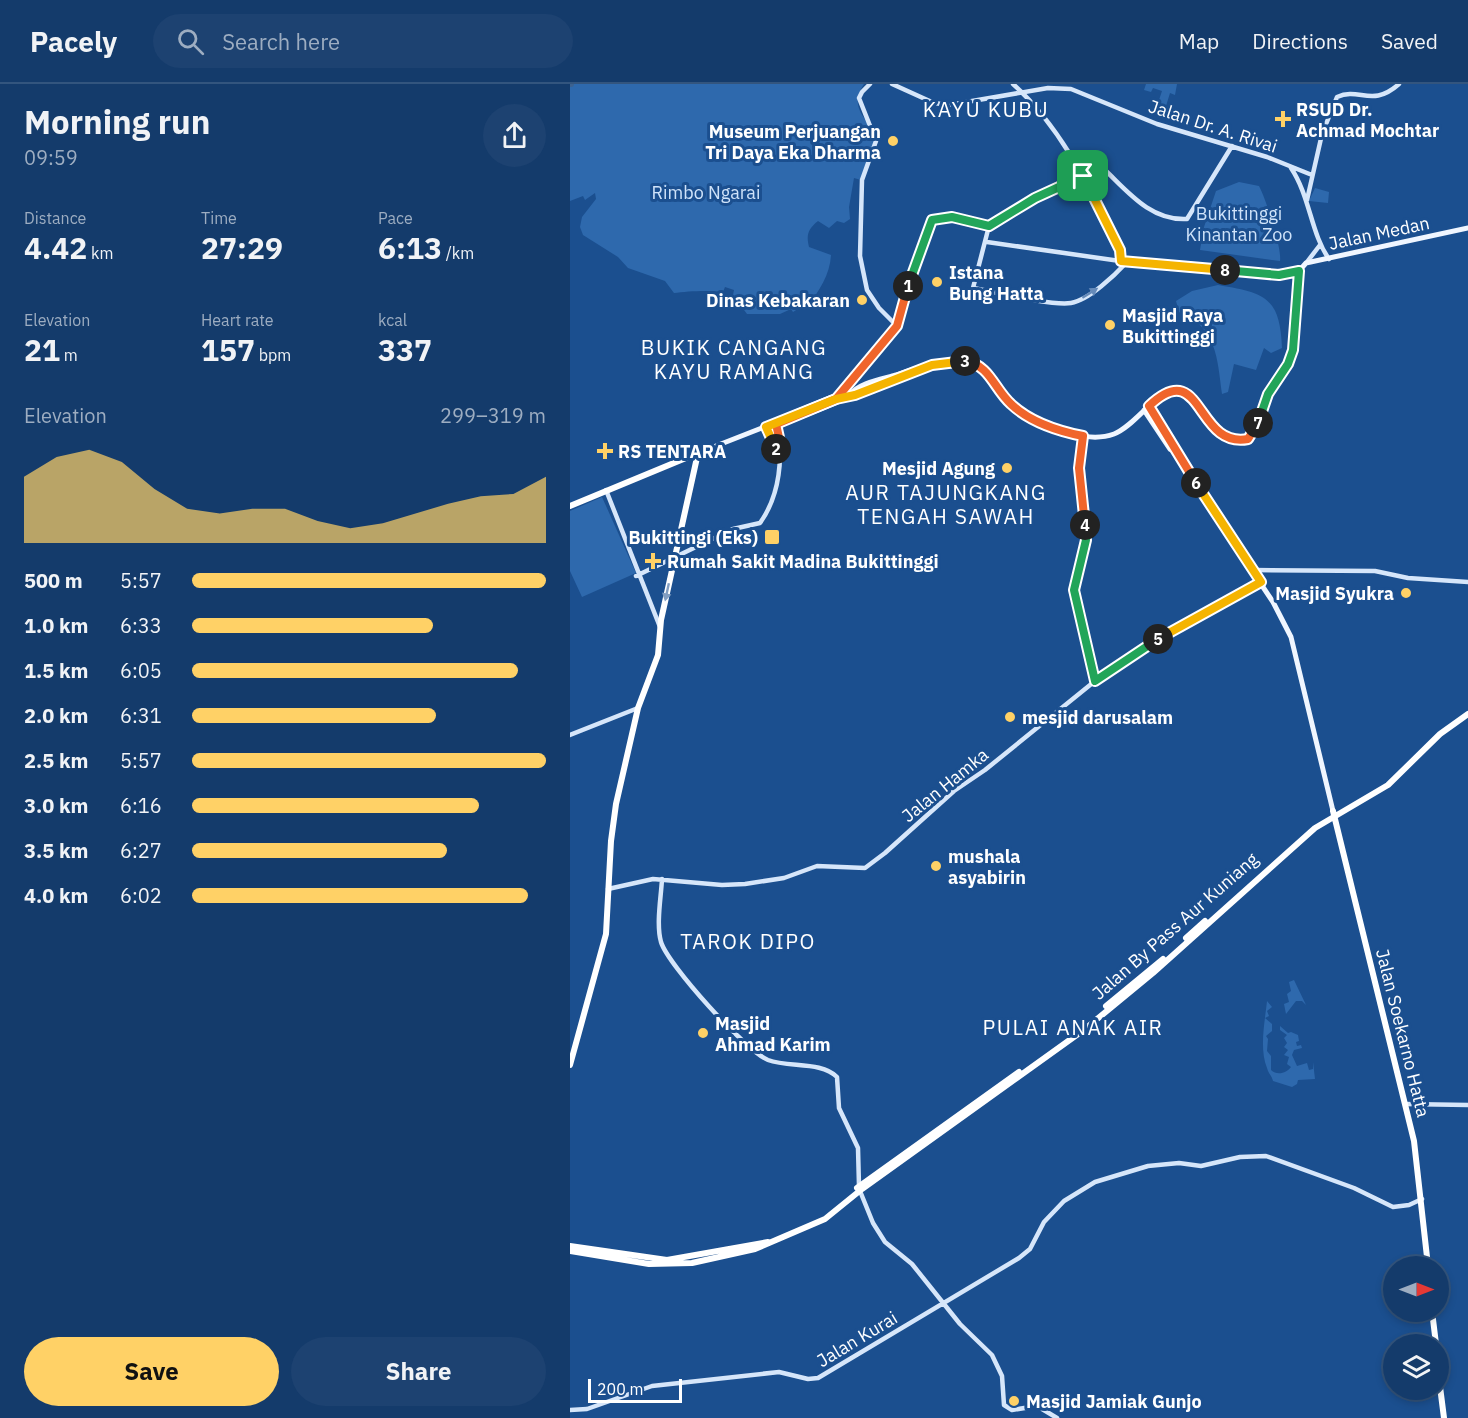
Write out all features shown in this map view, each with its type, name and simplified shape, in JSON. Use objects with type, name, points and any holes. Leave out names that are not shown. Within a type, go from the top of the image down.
[{"type":"highway","points":[[570,506],[698,453]]},
{"type":"highway","points":[[570,1065],[606,934],[616,804],[638,708],[658,655],[660,627],[698,453]]},
{"type":"highway","name":"Jalan By Pass Aur Kuniang","points":[[570,1250],[664,1262],[699,1259],[769,1244],[829,1214],[859,1188],[1017,1076],[1111,1005],[1333,813],[1353,805],[1393,781],[1440,734],[1468,714]]},
{"type":"highway","name":"Jalan Soekarno Hatta","points":[[1333,813],[1418,1160],[1427,1256]]},
{"type":"highway","name":"Jalan By Pass Aur Kuniang","points":[[570,1250],[667,1260],[769,1244]]},
{"type":"highway","points":[[1442,1400],[1444,1418]]},
{"type":"main road","name":"Jalan Medan","points":[[1299,271],[1306,263],[1468,228]]},
{"type":"main road","points":[[698,453],[850,395],[862,387],[927,364],[969,361],[980,366],[989,374],[1006,399],[1019,411],[1054,429],[1083,436],[1113,434],[1128,426],[1164,394],[1183,392],[1194,398],[1203,415],[1220,435],[1242,440],[1251,436],[1268,394],[1288,364],[1293,350],[1299,271]]},
{"type":"main road","points":[[1147,408],[1211,509],[1261,582],[1293,644],[1333,813]]},
{"type":"street","points":[[870,84],[859,98],[876,141],[862,180],[860,256],[867,291],[897,326]]},
{"type":"street","name":"Jalan Dr. A. Rivai","points":[[892,84],[934,103],[949,105],[1022,92],[1071,89],[1157,123],[1276,160],[1312,175]]},
{"type":"street","points":[[989,226],[987,242],[973,288],[1014,297],[1072,303],[1115,277],[1124,261],[1083,176],[1059,136],[1013,84]]},
{"type":"street","points":[[1306,200],[1322,134],[1337,97],[1347,94],[1375,97],[1399,84]]},
{"type":"street","points":[[836,399],[897,326],[932,220],[952,217],[989,226],[1035,198],[1095,170],[1104,170],[1128,195],[1159,214],[1187,219],[1232,146]]},
{"type":"street","points":[[1291,168],[1306,200],[1320,245],[1329,259]]},
{"type":"street","points":[[987,242],[1124,261],[1279,275],[1299,271]]},
{"type":"street","points":[[1306,263],[1320,245]]},
{"type":"street","points":[[889,319],[901,317]]},
{"type":"street","points":[[889,319],[893,333]]},
{"type":"street","points":[[637,575],[733,529],[760,523],[780,471],[780,442],[776,424]]},
{"type":"street","points":[[766,427],[779,452]]},
{"type":"street","points":[[1083,436],[1079,468],[1086,540],[1074,590],[1095,681]]},
{"type":"street","points":[[606,490],[637,575],[660,627]]},
{"type":"street","points":[[1253,570],[1375,571],[1408,578],[1468,582]]},
{"type":"street","name":"Jalan Hamka","points":[[608,889],[645,879],[733,885],[772,881],[817,866],[865,868],[885,853],[954,790],[985,770],[1095,681],[1161,637],[1261,582]]},
{"type":"street","points":[[570,735],[638,708]]},
{"type":"street","points":[[662,879],[662,945],[726,1026],[761,1057],[792,1066],[825,1069],[837,1077],[839,1108],[858,1148],[859,1188],[880,1236],[912,1264],[960,1324],[992,1355],[1002,1376],[1004,1405],[1012,1410],[1037,1406],[1057,1418]]},
{"type":"street","points":[[1405,1104],[1468,1105]]},
{"type":"street","name":"Jalan Kurai","points":[[570,1410],[587,1409],[652,1386],[778,1371],[812,1379],[823,1376],[856,1354],[944,1304],[1030,1249],[1048,1217],[1079,1191],[1101,1180],[1148,1166],[1179,1163],[1201,1166],[1240,1157],[1271,1156],[1351,1187],[1393,1207],[1409,1205],[1422,1199]]},
{"type":"green space","name":"Rimbo Ngarai","points":[[570,84],[864,84],[858,106],[876,138],[861,180],[854,178],[849,207],[850,219],[844,223],[837,221],[829,228],[818,221],[809,232],[809,247],[831,255],[820,289],[807,307],[804,305],[793,312],[791,309],[780,314],[747,314],[733,295],[734,290],[725,287],[723,292],[674,293],[665,281],[628,268],[618,257],[583,235],[580,227],[582,217],[596,199],[595,193],[585,200],[583,196],[570,201]]},
{"type":"green space","points":[[1146,84],[1177,84],[1175,95],[1170,93],[1166,106],[1158,103],[1162,91],[1153,88],[1151,92],[1144,90]]},
{"type":"green space","name":"Bukittinggi Kinantan Zoo","points":[[1239,182],[1259,186],[1273,224],[1279,246],[1280,261],[1200,250],[1204,227],[1216,191]]},
{"type":"green space","points":[[1315,188],[1329,192],[1328,203],[1309,201]]},
{"type":"green space","name":"Bukittinggi Kinantan Zoo","points":[[1218,285],[1247,291],[1266,300],[1278,317],[1282,348],[1271,353],[1264,348],[1256,370],[1234,364],[1228,392],[1222,394],[1213,345],[1201,326],[1179,312],[1176,301],[1192,291]]},
{"type":"green space","points":[[602,497],[636,573],[582,597],[570,571],[570,511]]},
{"type":"green space","points":[[1294,980],[1306,1005],[1302,1001],[1296,1001],[1286,1014],[1284,1004],[1289,1002],[1287,994],[1291,991],[1289,982]]},
{"type":"green space","points":[[1267,1001],[1272,1007],[1267,1011],[1269,1016],[1265,1018],[1272,1024],[1272,1031],[1266,1036],[1267,1051],[1271,1056],[1271,1070],[1282,1073],[1291,1067],[1287,1064],[1289,1057],[1284,1055],[1288,1050],[1284,1047],[1287,1043],[1284,1038],[1287,1035],[1280,1030],[1280,1026],[1288,1033],[1298,1035],[1297,1046],[1301,1045],[1302,1048],[1294,1050],[1292,1055],[1297,1066],[1307,1063],[1309,1070],[1313,1069],[1313,1062],[1315,1079],[1298,1080],[1297,1084],[1292,1087],[1273,1081],[1263,1052],[1263,1034]]},
{"type":"place","name":"RSUD Dr. Achmad Mochtar","points":[[1283,119]]},
{"type":"place","name":"Museum Perjuangan Tri Daya Eka Dharma","points":[[893,141]]},
{"type":"place","name":"Istana Bung Hatta","points":[[937,282]]},
{"type":"place","name":"Dinas Kebakaran","points":[[862,300]]},
{"type":"place","name":"Masjid Raya Bukittinggi","points":[[1110,325]]},
{"type":"place","name":"RS TENTARA","points":[[605,451]]},
{"type":"place","name":"Mesjid Agung","points":[[1007,468]]},
{"type":"place","name":"Bukittingi (Eks)","points":[[772,537]]},
{"type":"place","name":"Rumah Sakit Madina Bukittinggi","points":[[653,561]]},
{"type":"place","name":"Masjid Syukra","points":[[1406,593]]},
{"type":"place","name":"mesjid darusalam","points":[[1010,717]]},
{"type":"place","name":"mushala asyabirin","points":[[936,866]]},
{"type":"place","name":"Masjid Ahmad Karim","points":[[703,1033]]},
{"type":"place","name":"Masjid Jamiak Gunjo","points":[[1014,1401]]},
{"type":"district","name":"KAYU KUBU","points":[[986,109]]},
{"type":"district","name":"BUKIK CANGANG KAYU RAMANG","points":[[734,359]]},
{"type":"district","name":"AUR TAJUNGKANG TENGAH SAWAH","points":[[946,504]]},
{"type":"district","name":"TAROK DIPO","points":[[748,941]]},
{"type":"district","name":"PULAI ANAK AIR","points":[[1073,1027]]},
{"type":"route","points":[[1083,176],[1035,198],[989,226],[952,217],[932,220],[907,291],[901,319],[888,339],[836,399],[831,401],[776,424],[780,442],[779,452],[766,427],[776,424],[792,418],[836,399],[855,395],[929,368],[932,365],[969,361],[980,366],[989,374],[1000,392],[1019,411],[1054,429],[1083,436],[1079,452],[1079,468],[1086,540],[1074,590],[1084,642],[1095,681],[1161,637],[1261,582],[1211,509],[1149,406],[1164,394],[1183,392],[1194,398],[1203,415],[1220,435],[1226,438],[1248,439],[1257,427],[1265,400],[1288,364],[1293,350],[1299,271],[1279,275],[1121,261],[1120,250],[1083,176]]}]
